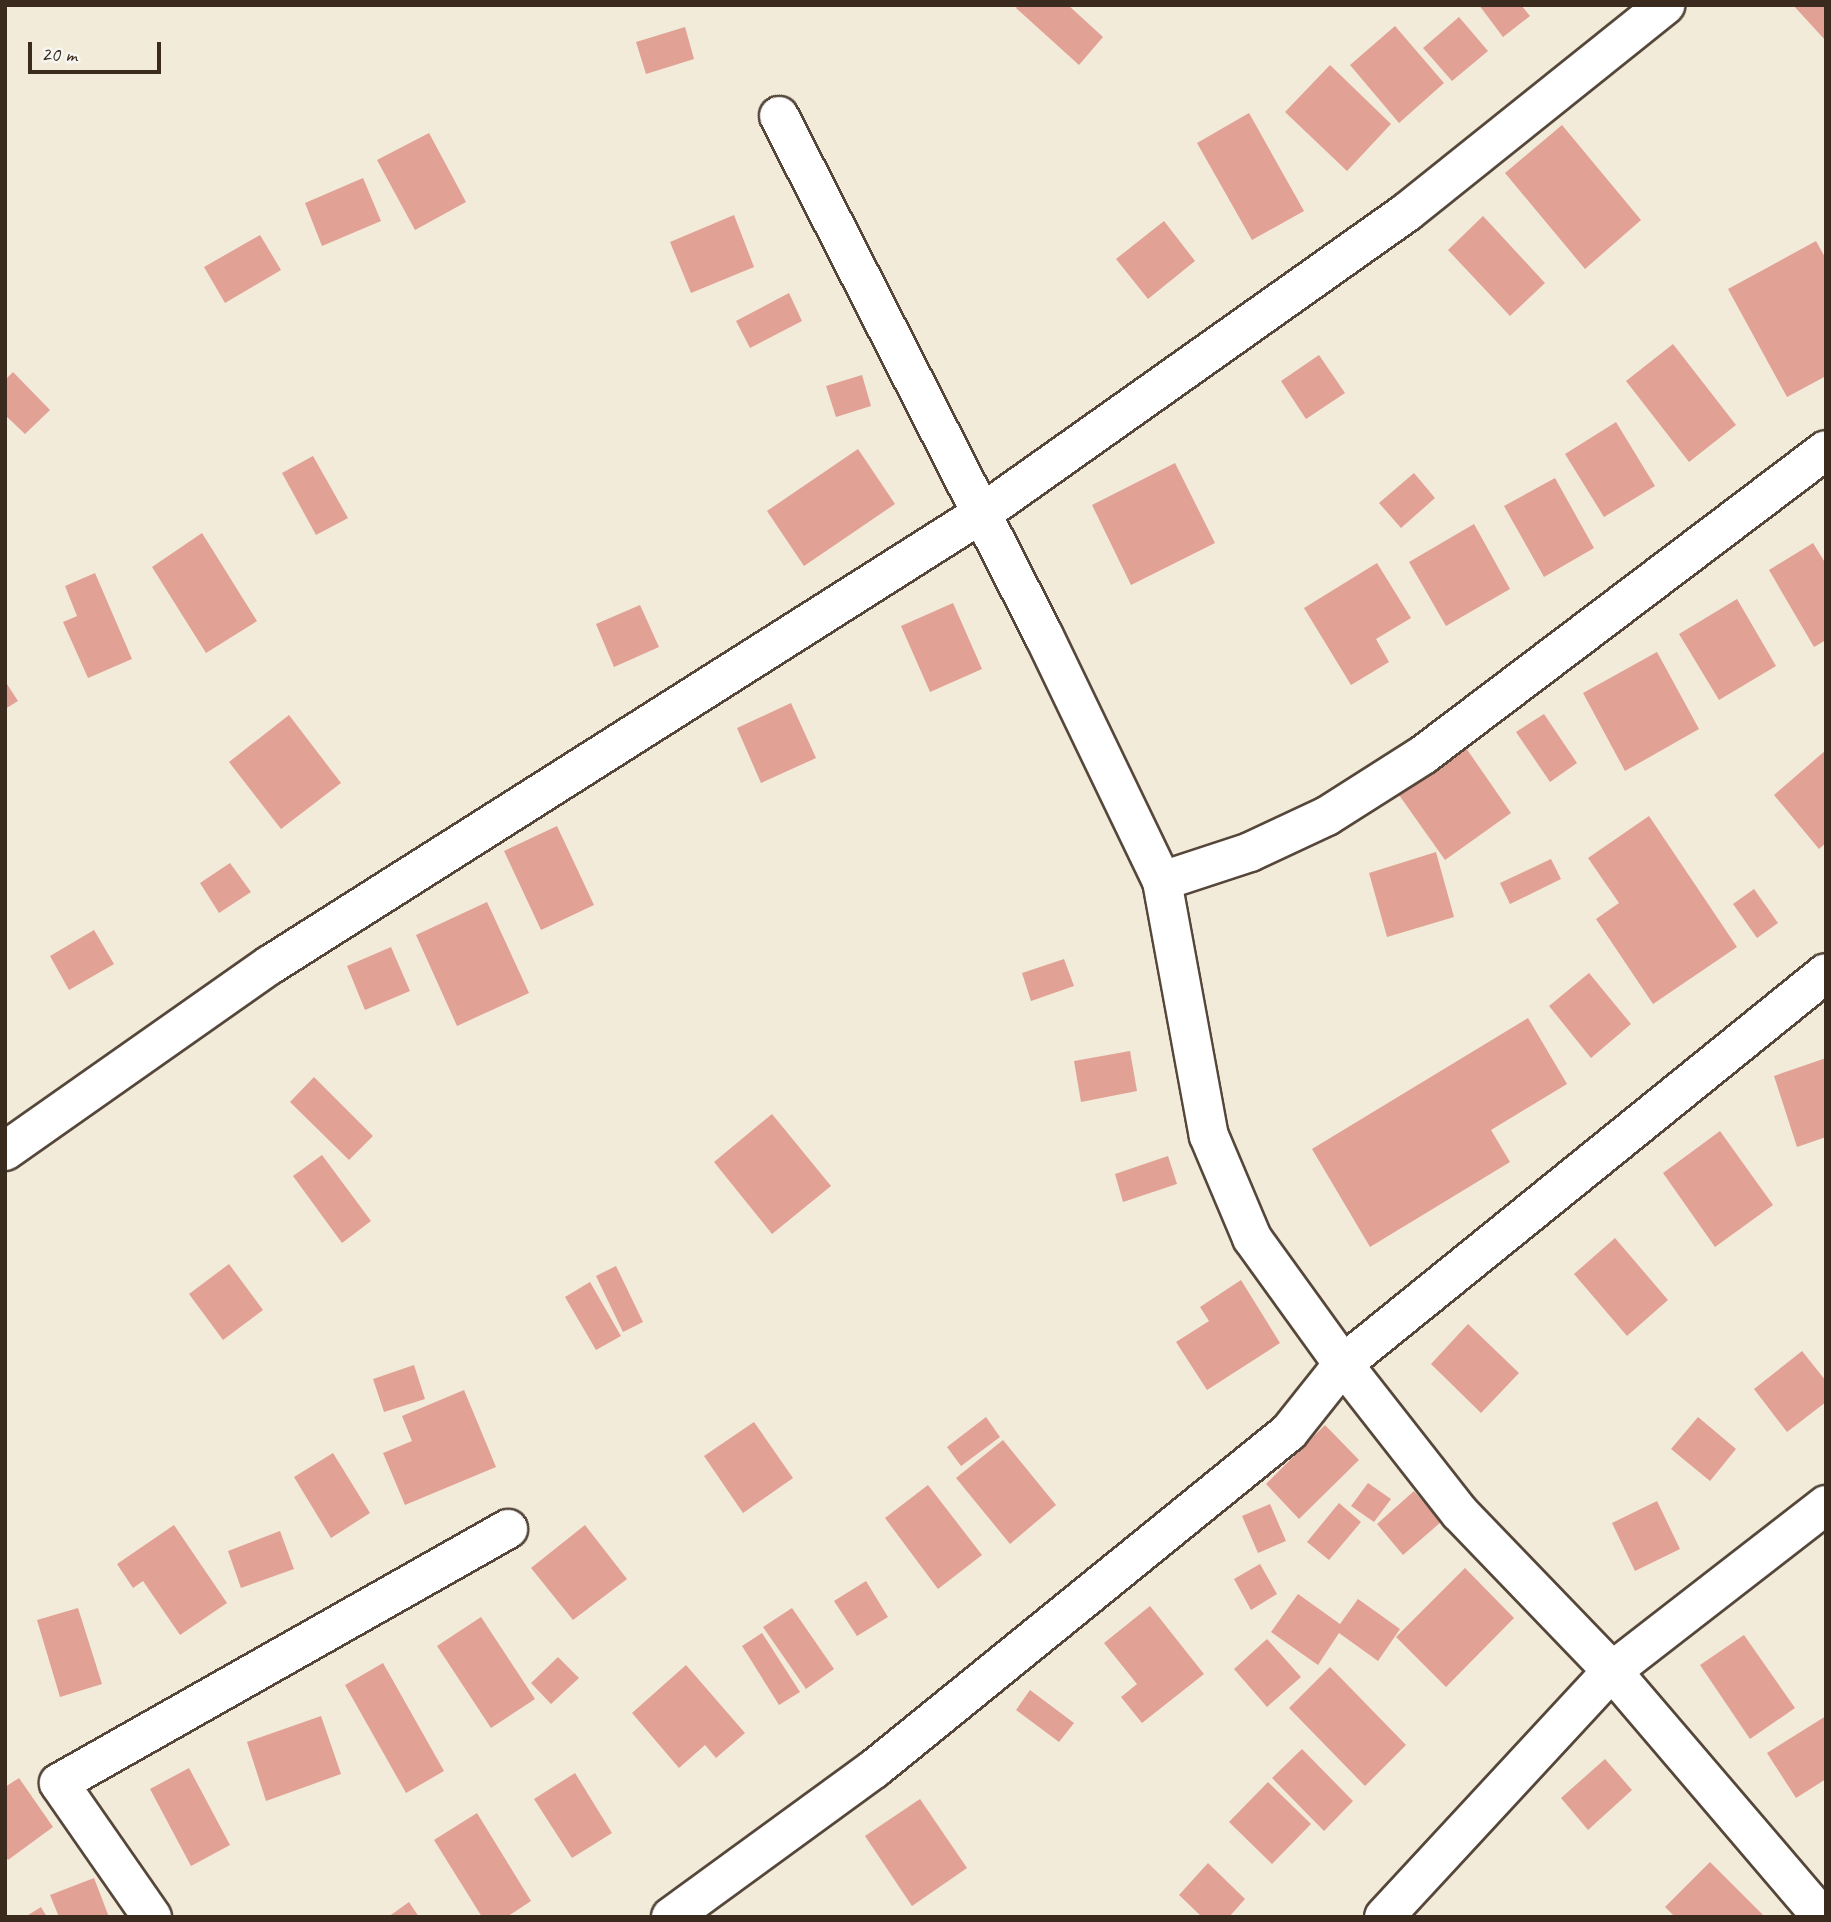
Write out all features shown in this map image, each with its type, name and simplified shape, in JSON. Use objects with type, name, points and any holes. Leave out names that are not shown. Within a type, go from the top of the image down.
[{"type":"street","points":[[5,1151],[270,965],[981,514],[1406,212],[1665,5]]},
{"type":"street","points":[[779,116],[981,514],[1162,881],[1209,1136],[1252,1238],[1343,1364],[1460,1513],[1612,1671],[1822,1917]]},
{"type":"street","points":[[1162,881],[1250,852],[1327,816],[1423,755],[1826,450]]},
{"type":"street","points":[[671,1917],[874,1769],[1289,1432],[1343,1364],[1826,973]]},
{"type":"street","points":[[1384,1917],[1612,1671],[1826,1505]]},
{"type":"street","points":[[152,1917],[59,1783],[509,1529]]},
{"type":"building","points":[[1018,5],[1068,5],[1103,37],[1079,65],[1016,8]]},
{"type":"building","points":[[1479,5],[1521,5],[1530,16],[1503,37]]},
{"type":"building","points":[[1793,5],[1826,5],[1826,41]]},
{"type":"building","points":[[1459,17],[1488,51],[1452,81],[1423,48]]},
{"type":"building","points":[[1395,26],[1444,83],[1399,123],[1350,65]]},
{"type":"building","points":[[685,27],[694,59],[646,74],[636,42]]},
{"type":"building","points":[[1330,65],[1391,124],[1347,171],[1285,112]]},
{"type":"building","points":[[1249,113],[1304,211],[1252,240],[1197,143]]},
{"type":"building","points":[[1562,125],[1641,220],[1585,269],[1505,173]]},
{"type":"building","points":[[429,133],[466,202],[415,230],[377,160]]},
{"type":"building","points":[[363,178],[381,221],[322,246],[305,203]]},
{"type":"building","points":[[734,215],[754,267],[691,293],[670,242]]},
{"type":"building","points":[[1483,216],[1545,283],[1510,316],[1448,250]]},
{"type":"building","points":[[1164,221],[1195,261],[1148,299],[1116,259]]},
{"type":"building","points":[[260,235],[281,270],[225,303],[204,267]]},
{"type":"building","points":[[1816,241],[1826,259],[1826,376],[1787,397],[1728,289]]},
{"type":"building","points":[[789,293],[802,321],[750,348],[736,321]]},
{"type":"building","points":[[1673,344],[1736,425],[1689,462],[1626,381]]},
{"type":"building","points":[[1319,355],[1345,393],[1306,419],[1281,381]]},
{"type":"building","points":[[13,372],[50,410],[25,434],[5,415],[5,380]]},
{"type":"building","points":[[862,375],[871,406],[836,417],[826,386]]},
{"type":"building","points":[[1616,422],[1655,486],[1604,517],[1565,454]]},
{"type":"building","points":[[858,449],[895,504],[804,566],[767,511]]},
{"type":"building","points":[[313,456],[348,518],[316,535],[282,473]]},
{"type":"building","points":[[1175,463],[1215,543],[1131,585],[1092,505]]},
{"type":"building","points":[[1414,473],[1435,498],[1401,528],[1379,503]]},
{"type":"building","points":[[1555,478],[1594,548],[1544,577],[1504,506]]},
{"type":"building","points":[[1474,524],[1510,589],[1446,626],[1409,562]]},
{"type":"building","points":[[202,533],[257,621],[206,653],[152,567]]},
{"type":"building","points":[[1813,543],[1826,564],[1826,640],[1814,647],[1769,570]]},
{"type":"building","points":[[1377,563],[1411,618],[1376,639],[1389,662],[1351,685],[1304,608]]},
{"type":"building","points":[[95,573],[132,659],[88,678],[63,622],[77,616],[65,586]]},
{"type":"building","points":[[1737,599],[1776,666],[1719,700],[1679,634]]},
{"type":"building","points":[[953,603],[982,669],[930,692],[901,626]]},
{"type":"building","points":[[640,605],[659,647],[614,667],[596,624]]},
{"type":"building","points":[[1657,652],[1699,729],[1625,771],[1583,693]]},
{"type":"building","points":[[5,681],[18,701],[5,709]]},
{"type":"building","points":[[791,703],[816,758],[761,783],[737,728]]},
{"type":"building","points":[[1544,714],[1577,763],[1550,782],[1516,732]]},
{"type":"building","points":[[289,715],[341,783],[281,829],[229,762]]},
{"type":"building","points":[[1466,748],[1511,813],[1445,860],[1399,795]]},
{"type":"building","points":[[1826,750],[1826,843],[1819,849],[1774,795]]},
{"type":"building","points":[[1649,816],[1737,947],[1653,1004],[1596,919],[1619,903],[1588,858]]},
{"type":"building","points":[[557,826],[594,905],[541,930],[504,851]]},
{"type":"building","points":[[1436,852],[1454,917],[1387,937],[1369,873]]},
{"type":"building","points":[[1551,859],[1561,879],[1510,904],[1500,883]]},
{"type":"building","points":[[230,863],[251,892],[219,913],[200,883]]},
{"type":"building","points":[[1754,889],[1778,923],[1757,938],[1733,904]]},
{"type":"building","points":[[487,902],[529,993],[457,1026],[416,935]]},
{"type":"building","points":[[94,930],[114,964],[69,990],[50,956]]},
{"type":"building","points":[[391,947],[410,991],[365,1010],[347,966]]},
{"type":"building","points":[[1064,959],[1074,986],[1031,1001],[1022,973]]},
{"type":"building","points":[[1589,973],[1631,1024],[1591,1058],[1549,1006]]},
{"type":"building","points":[[1528,1018],[1567,1084],[1491,1130],[1510,1162],[1370,1247],[1312,1149]]},
{"type":"building","points":[[1130,1051],[1137,1091],[1081,1102],[1074,1061]]},
{"type":"building","points":[[1826,1058],[1826,1137],[1797,1147],[1774,1076]]},
{"type":"building","points":[[314,1077],[373,1136],[349,1160],[290,1102]]},
{"type":"building","points":[[772,1114],[831,1186],[772,1234],[714,1162]]},
{"type":"building","points":[[1720,1131],[1773,1205],[1715,1247],[1663,1173]]},
{"type":"building","points":[[322,1155],[371,1221],[342,1243],[293,1176]]},
{"type":"building","points":[[1168,1156],[1177,1184],[1123,1202],[1115,1174]]},
{"type":"building","points":[[1615,1238],[1668,1300],[1627,1336],[1574,1274]]},
{"type":"building","points":[[229,1264],[263,1310],[223,1340],[189,1294]]},
{"type":"building","points":[[616,1266],[643,1322],[623,1332],[596,1276]]},
{"type":"building","points":[[1241,1280],[1280,1343],[1207,1390],[1176,1342],[1209,1321],[1200,1307]]},
{"type":"building","points":[[590,1282],[621,1336],[596,1350],[565,1297]]},
{"type":"building","points":[[1468,1324],[1519,1373],[1481,1413],[1431,1364]]},
{"type":"building","points":[[1802,1351],[1826,1381],[1826,1402],[1787,1432],[1754,1389]]},
{"type":"building","points":[[414,1365],[425,1399],[384,1412],[373,1379]]},
{"type":"building","points":[[464,1390],[496,1467],[405,1505],[383,1453],[412,1441],[402,1416]]},
{"type":"building","points":[[986,1417],[1000,1437],[961,1466],[947,1447]]},
{"type":"building","points":[[1698,1417],[1736,1449],[1710,1481],[1671,1449]]},
{"type":"building","points":[[754,1422],[793,1478],[743,1513],[704,1456]]},
{"type":"building","points":[[1325,1425],[1359,1460],[1299,1519],[1266,1484]]},
{"type":"building","points":[[1003,1440],[1056,1505],[1010,1544],[956,1478]]},
{"type":"building","points":[[333,1453],[370,1513],[331,1538],[294,1477]]},
{"type":"building","points":[[1368,1483],[1391,1499],[1374,1522],[1351,1506]]},
{"type":"building","points":[[928,1485],[982,1555],[938,1589],[885,1518]]},
{"type":"building","points":[[1414,1491],[1441,1522],[1403,1555],[1377,1524]]},
{"type":"building","points":[[1657,1501],[1680,1549],[1635,1571],[1612,1523]]},
{"type":"building","points":[[1339,1503],[1361,1522],[1329,1560],[1307,1542]]},
{"type":"building","points":[[1270,1504],[1286,1541],[1258,1553],[1242,1516]]},
{"type":"building","points":[[174,1525],[227,1603],[180,1635],[143,1581],[133,1588],[117,1564]]},
{"type":"building","points":[[585,1525],[627,1579],[573,1620],[531,1568]]},
{"type":"building","points":[[280,1531],[294,1569],[241,1588],[228,1551]]},
{"type":"building","points":[[1260,1564],[1277,1594],[1251,1610],[1234,1579]]},
{"type":"building","points":[[1465,1568],[1514,1618],[1446,1687],[1396,1637]]},
{"type":"building","points":[[866,1581],[888,1617],[857,1636],[834,1601]]},
{"type":"building","points":[[1298,1594],[1340,1624],[1358,1599],[1400,1629],[1378,1661],[1339,1633],[1318,1665],[1271,1632]]},
{"type":"building","points":[[1150,1606],[1204,1674],[1142,1723],[1121,1697],[1137,1684],[1104,1643]]},
{"type":"building","points":[[78,1608],[102,1684],[60,1697],[37,1620]]},
{"type":"building","points":[[792,1608],[834,1669],[806,1689],[763,1627]]},
{"type":"building","points":[[481,1617],[535,1699],[491,1728],[437,1646]]},
{"type":"building","points":[[762,1633],[800,1692],[779,1705],[742,1646]]},
{"type":"building","points":[[1744,1635],[1795,1708],[1750,1739],[1700,1665]]},
{"type":"building","points":[[1267,1639],[1301,1677],[1267,1707],[1234,1669]]},
{"type":"building","points":[[558,1657],[579,1678],[551,1704],[531,1683]]},
{"type":"building","points":[[383,1663],[444,1771],[406,1793],[345,1685]]},
{"type":"building","points":[[686,1665],[745,1733],[716,1758],[705,1745],[679,1768],[632,1713]]},
{"type":"building","points":[[1330,1667],[1406,1745],[1365,1786],[1289,1708]]},
{"type":"building","points":[[1030,1690],[1074,1723],[1059,1742],[1016,1710]]},
{"type":"building","points":[[321,1716],[341,1774],[266,1801],[247,1742]]},
{"type":"building","points":[[1826,1716],[1826,1779],[1796,1798],[1767,1753]]},
{"type":"building","points":[[1302,1749],[1353,1801],[1324,1831],[1272,1778]]},
{"type":"building","points":[[1605,1759],[1632,1790],[1588,1830],[1561,1798]]},
{"type":"building","points":[[189,1768],[230,1845],[191,1866],[150,1789]]},
{"type":"building","points":[[575,1773],[612,1833],[572,1858],[534,1799]]},
{"type":"building","points":[[19,1778],[53,1827],[8,1860],[5,1855],[5,1787]]},
{"type":"building","points":[[1268,1782],[1311,1824],[1272,1864],[1229,1822]]},
{"type":"building","points":[[920,1799],[967,1868],[912,1906],[865,1836]]},
{"type":"building","points":[[477,1813],[531,1901],[507,1917],[482,1917],[434,1840]]},
{"type":"building","points":[[1710,1862],[1765,1917],[1675,1917],[1665,1907]]},
{"type":"building","points":[[1208,1863],[1245,1899],[1229,1917],[1202,1917],[1179,1895]]},
{"type":"building","points":[[94,1878],[109,1917],[59,1917],[50,1895]]},
{"type":"building","points":[[409,1902],[419,1917],[388,1917]]},
{"type":"building","points":[[41,1907],[47,1917],[25,1917]]}]
